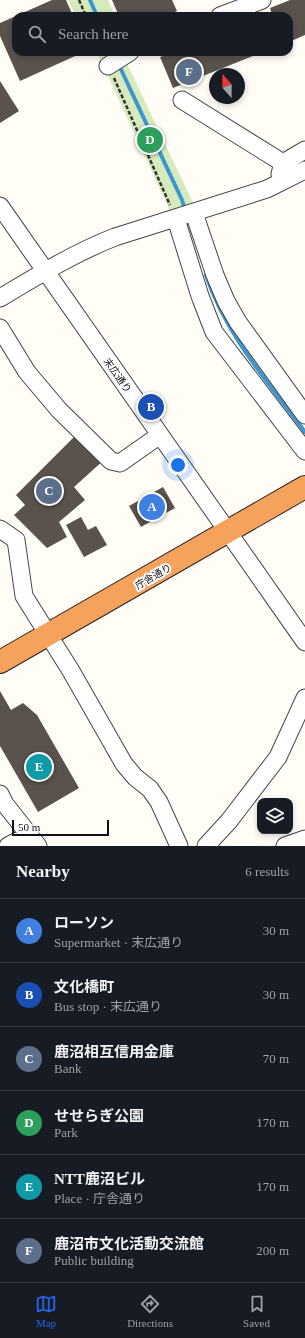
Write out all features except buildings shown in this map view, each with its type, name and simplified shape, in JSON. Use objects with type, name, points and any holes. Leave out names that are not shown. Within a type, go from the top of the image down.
[{"type":"highway","name":"庁舎通り","points":[[0,662],[174,564],[305,487]]},
{"type":"street","points":[[230,12],[262,0]]},
{"type":"street","points":[[108,66],[124,56]]},
{"type":"street","points":[[182,100],[283,163]]},
{"type":"street","points":[[278,184],[283,163],[305,150]]},
{"type":"street","points":[[0,298],[73,256],[114,237],[176,219],[267,189],[305,170]]},
{"type":"street","name":"末広通り","points":[[0,206],[305,642]]},
{"type":"street","points":[[194,213],[215,276],[226,301],[238,322],[305,416]]},
{"type":"street","points":[[176,219],[200,296],[214,332],[305,451]]},
{"type":"street","points":[[0,328],[27,372],[54,404],[111,462],[120,463],[160,435]]},
{"type":"street","points":[[0,529],[16,540],[24,596],[85,695],[124,764],[135,777],[150,789],[158,802],[178,846]]},
{"type":"street","points":[[206,846],[229,821],[278,757],[305,698]]},
{"type":"street","points":[[0,794],[5,804],[34,841],[8,846]]},
{"type":"street","points":[[285,846],[305,839]]},
{"type":"path","points":[[79,0],[84,12]]},
{"type":"path","points":[[108,66],[176,219]]},
{"type":"green space","points":[[68,0],[108,0],[113,12],[74,12]]},
{"type":"green space","points":[[99,56],[123,56],[194,205],[171,213]]},
{"type":"waterway","points":[[90,0],[95,12]]},
{"type":"waterway","points":[[118,63],[182,200],[185,210]]},
{"type":"waterway","points":[[206,275],[214,297],[236,338],[305,432]]},
{"type":"place","name":"鹿沼市文化活動交流館","points":[[189,72]]},
{"type":"place","name":"せせらぎ公園","points":[[150,140]]},
{"type":"place","name":"文化橋町","points":[[151,407]]},
{"type":"place","name":"鹿沼相互信用金庫","points":[[49,491]]},
{"type":"place","name":"ローソン","points":[[152,507]]},
{"type":"place","name":"NTT鹿沼ビル","points":[[39,767]]}]
